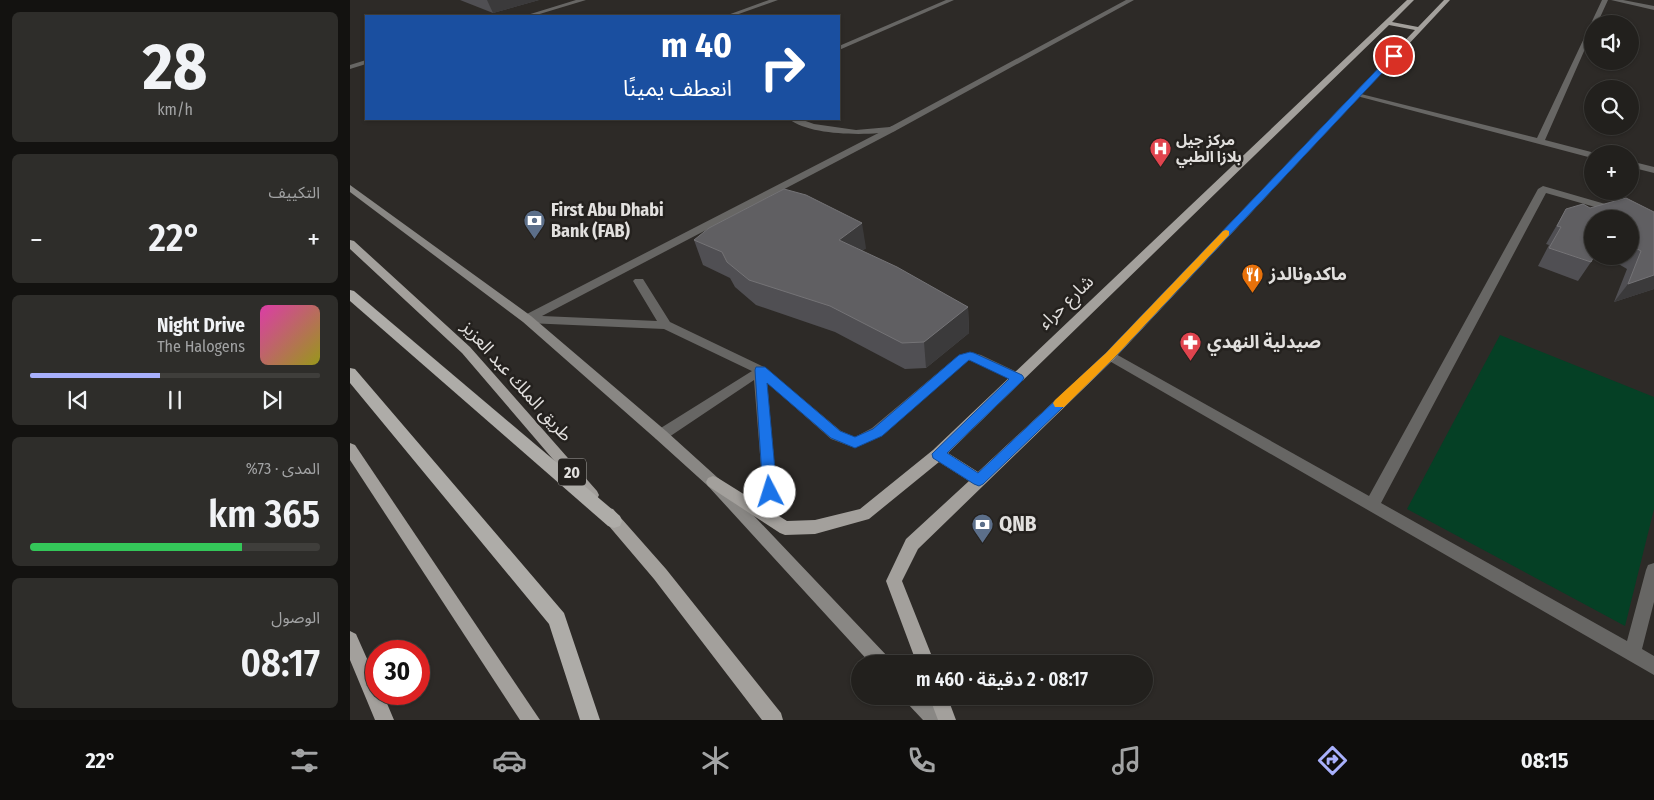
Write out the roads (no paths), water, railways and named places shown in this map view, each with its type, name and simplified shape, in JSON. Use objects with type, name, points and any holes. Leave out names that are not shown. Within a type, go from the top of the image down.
[{"type":"highway","points":[[350,294],[614,521]]},
{"type":"highway","points":[[350,373],[557,619],[590,720]]},
{"type":"main road","name":"شارع حراء","points":[[713,482],[785,528],[815,527],[864,514],[938,454],[1411,0]]},
{"type":"main road","points":[[923,655],[894,581],[912,544],[1110,356],[1447,0]]},
{"type":"main road","points":[[1388,23],[1420,29]]},
{"type":"main road","points":[[350,188],[527,319],[661,435],[713,482],[875,655]]},
{"type":"main road","name":"طريق الملك عبد العزيز","points":[[350,243],[466,350],[660,574],[774,720]]},
{"type":"main road","points":[[350,449],[531,720]]},
{"type":"main road","points":[[938,454],[979,480]]},
{"type":"main road","points":[[350,640],[385,720]]},
{"type":"main road","points":[[922,705],[936,720]]},
{"type":"main road","points":[[941,705],[947,720]]},
{"type":"street","points":[[530,15],[583,0]]},
{"type":"street","points":[[731,15],[775,0]]},
{"type":"street","points":[[840,48],[951,0]]},
{"type":"street","points":[[527,319],[892,128],[1131,0]]},
{"type":"street","points":[[1598,15],[1605,0]]},
{"type":"street","points":[[1614,0],[1654,8]]},
{"type":"street","points":[[1540,142],[1584,45]]},
{"type":"street","points":[[350,67],[365,62]]},
{"type":"street","points":[[1357,95],[1584,153]]},
{"type":"street","points":[[796,120],[812,126],[856,133],[892,128]]},
{"type":"street","points":[[1639,166],[1654,170]]},
{"type":"street","points":[[1372,505],[1543,189],[1616,210]]},
{"type":"street","points":[[639,281],[666,324]]},
{"type":"street","points":[[527,319],[666,324],[760,370],[836,435],[855,443],[877,432],[963,358],[970,356],[977,358],[1018,378]]},
{"type":"street","points":[[1110,356],[1654,666]]},
{"type":"street","points":[[661,435],[760,370]]},
{"type":"street","points":[[760,370],[770,492]]},
{"type":"street","points":[[1632,654],[1654,570]]},
{"type":"place","name":"مركز جيل بلازا الطبي","points":[[1160,168]]},
{"type":"place","name":"First Abu Dhabi Bank (FAB)","points":[[535,239]]},
{"type":"place","name":"ماكدونالدز","points":[[1253,293]]},
{"type":"place","name":"صيدلية النهدي","points":[[1191,361]]},
{"type":"place","name":"QNB","points":[[983,543]]}]
